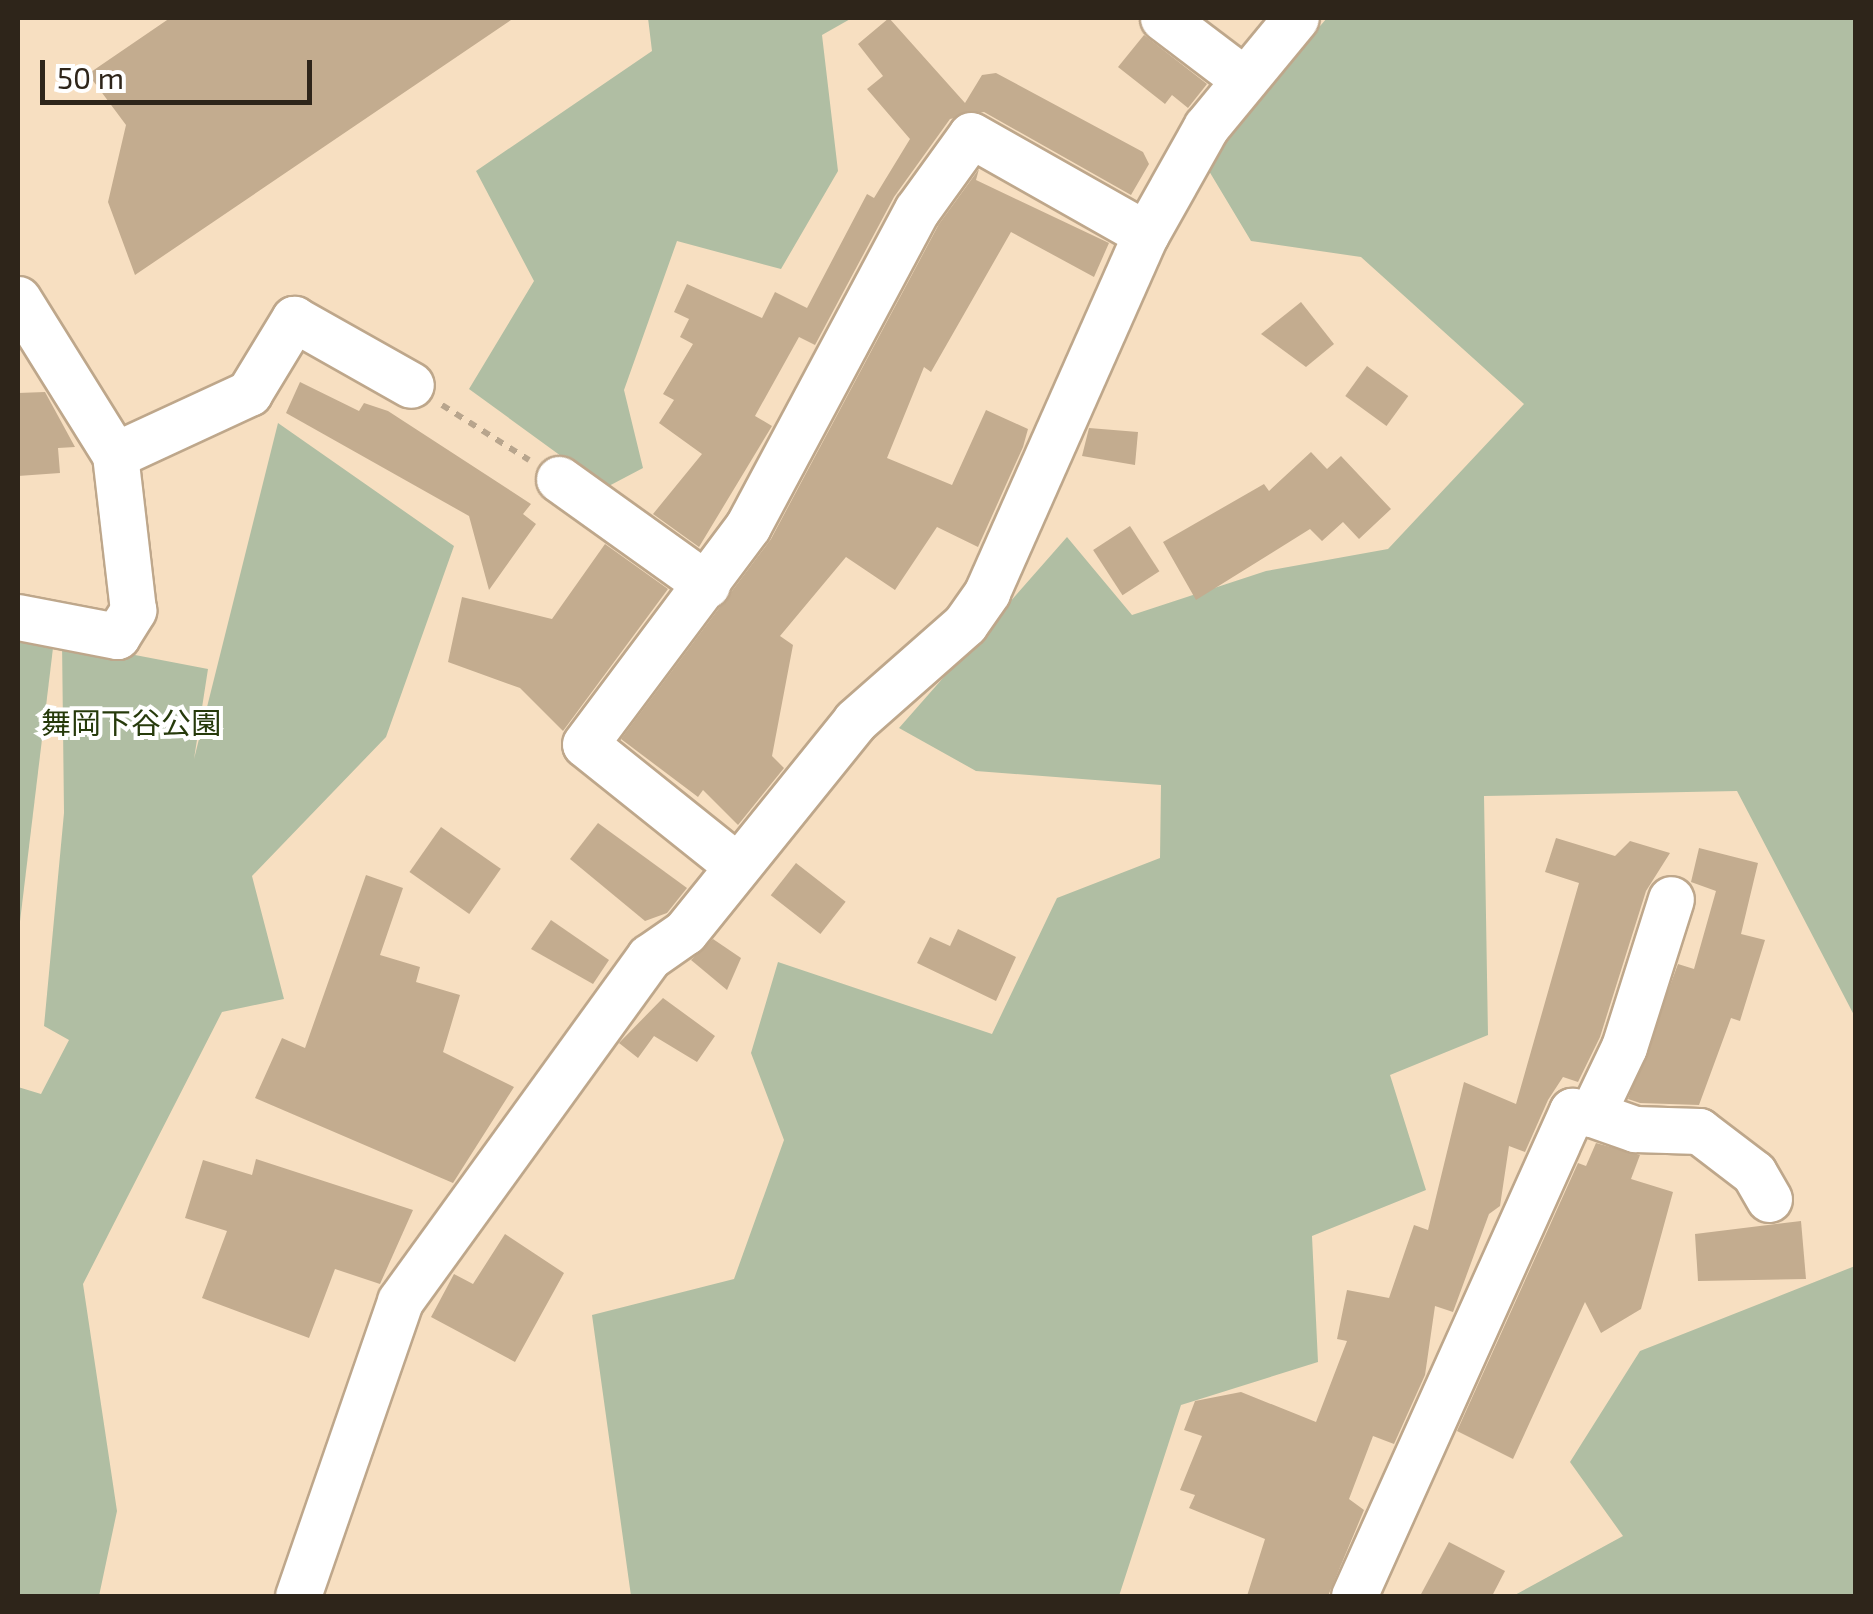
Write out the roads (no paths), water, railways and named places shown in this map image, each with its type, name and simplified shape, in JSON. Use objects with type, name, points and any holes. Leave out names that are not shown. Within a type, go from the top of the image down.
[{"type":"street","points":[[1163,18],[1241,77]]},
{"type":"street","points":[[298,1596],[400,1301],[589,1032],[855,722],[965,624],[988,592],[1146,234],[1241,77],[1296,18]]},
{"type":"street","points":[[736,865],[585,744],[748,526],[918,210],[971,135],[1146,234]]},
{"type":"street","points":[[18,300],[116,455],[133,610],[117,636],[18,617]]},
{"type":"street","points":[[116,455],[249,393],[294,319],[411,385]]},
{"type":"street","points":[[559,479],[706,585]]},
{"type":"street","points":[[1592,1114],[1624,1047],[1670,899]]},
{"type":"street","points":[[1354,1596],[1572,1111],[1634,1129],[1700,1130],[1754,1173],[1769,1198]]},
{"type":"park label","name":"舞岡下谷公園","points":[[131,722]]}]
